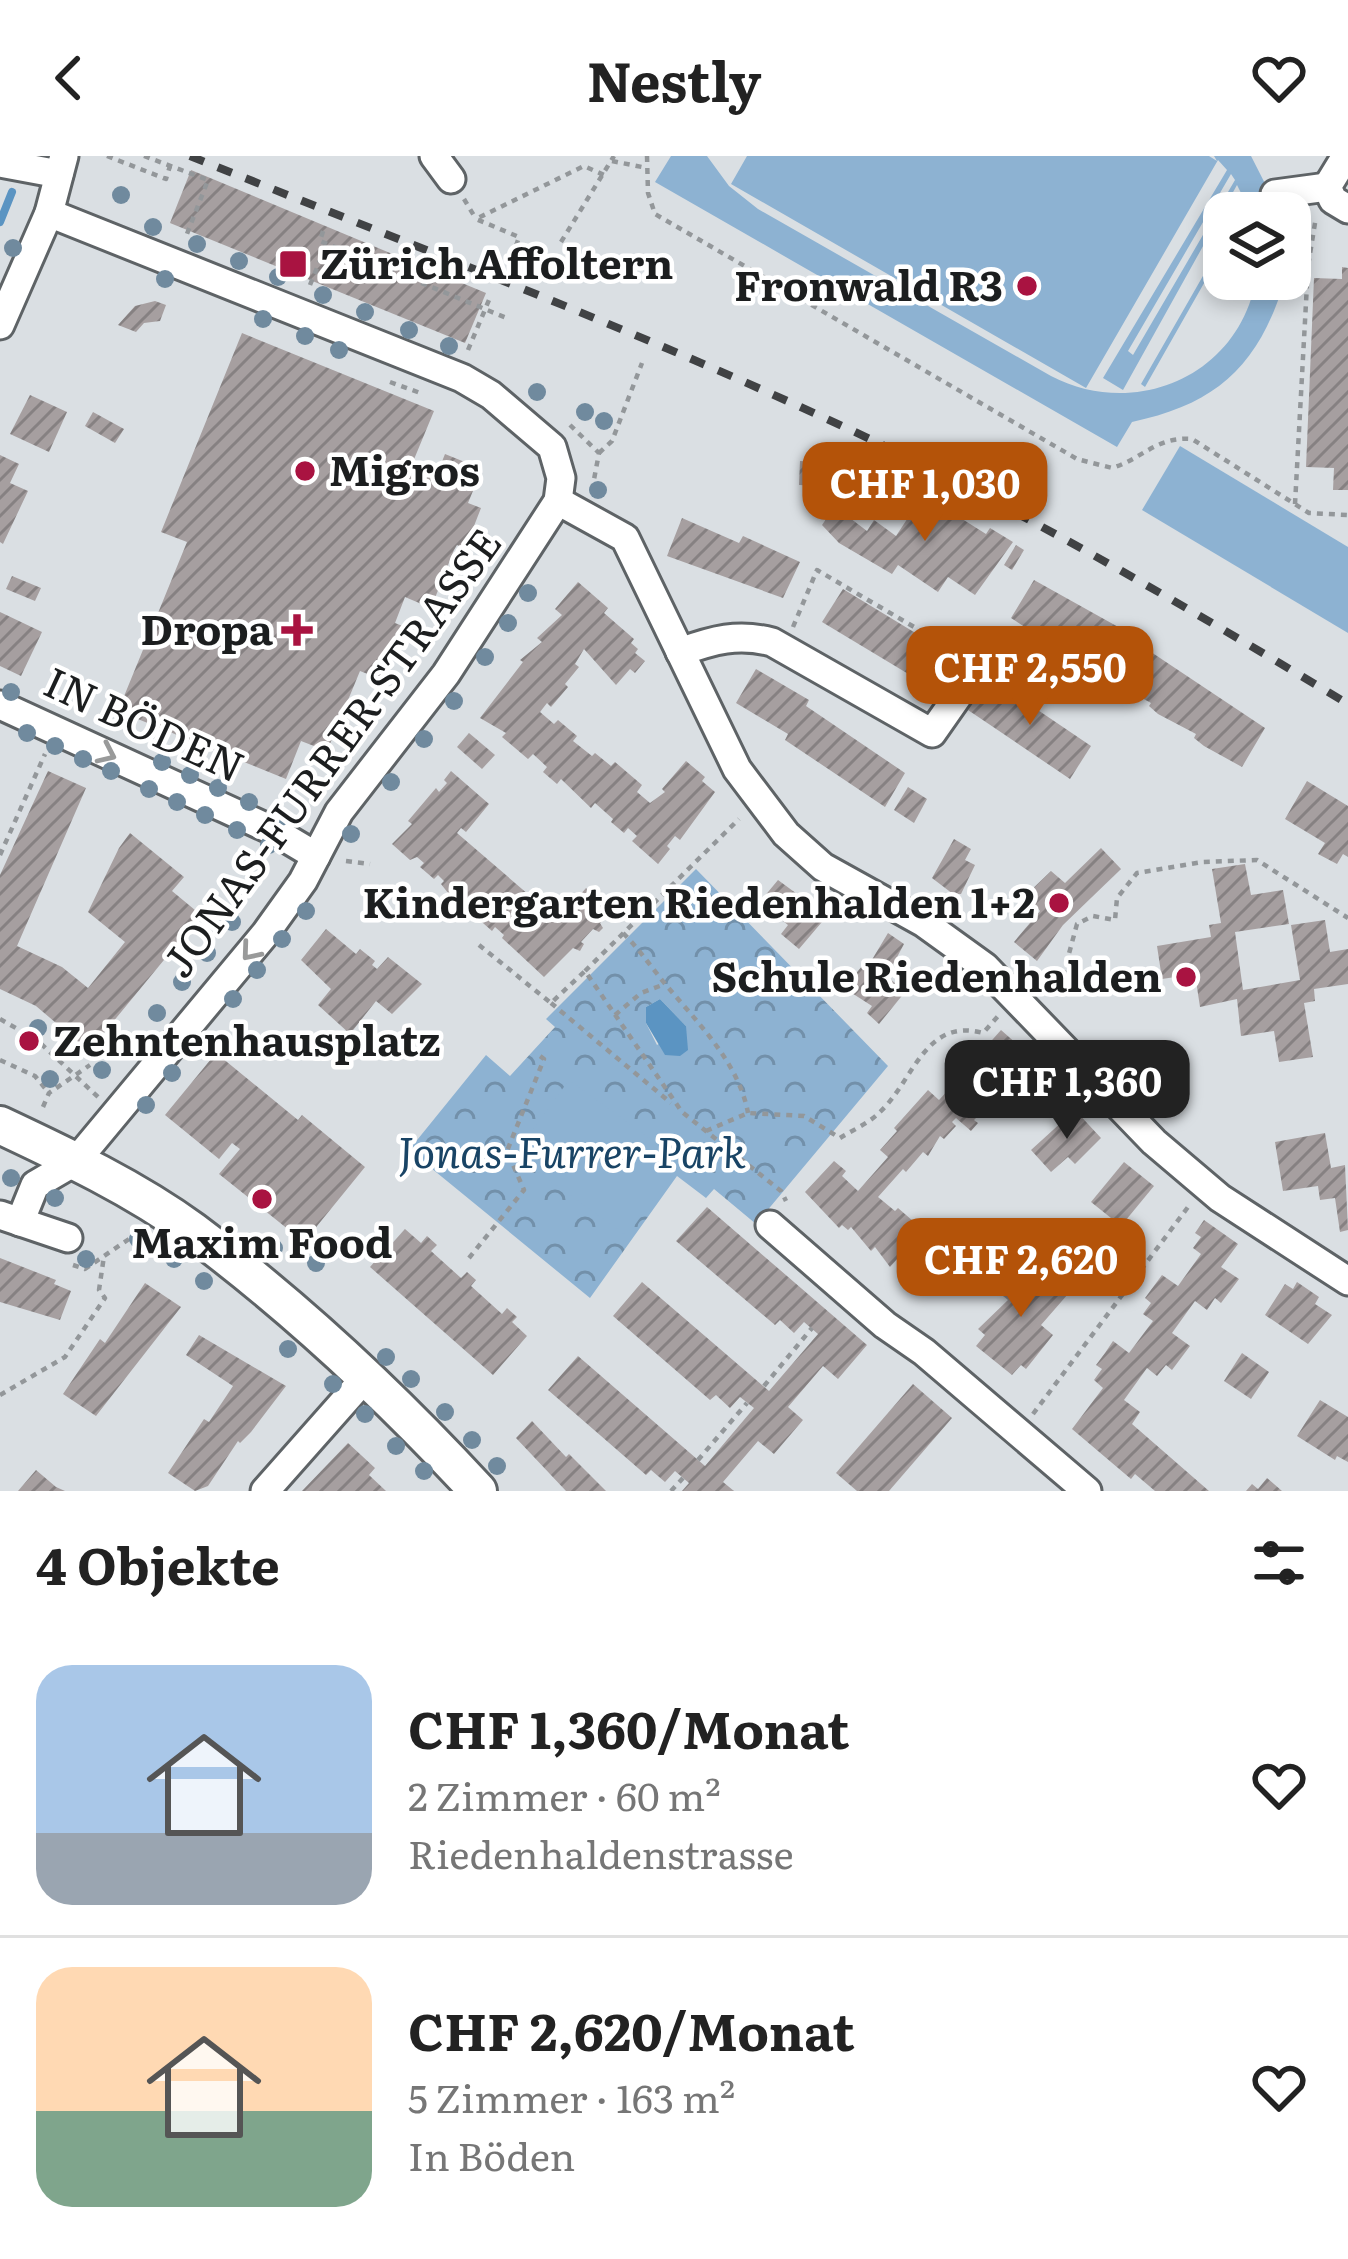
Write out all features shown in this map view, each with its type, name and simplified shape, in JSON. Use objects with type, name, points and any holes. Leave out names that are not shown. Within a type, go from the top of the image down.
[{"type":"main road","points":[[0,1125],[76,1162],[192,1230],[365,1378],[478,1491]]},
{"type":"street","points":[[1327,187],[1346,156]]},
{"type":"street","points":[[0,163],[62,165],[49,213],[0,326]]},
{"type":"street","points":[[1290,192],[1327,187]]},
{"type":"street","points":[[1327,187],[1333,200],[1348,209]]},
{"type":"street","points":[[49,213],[462,379],[491,395],[552,447],[561,478],[558,501],[625,538],[737,769],[786,834],[823,867],[924,922],[986,967],[1154,1142],[1220,1198],[1348,1281]]},
{"type":"street","name":"JONAS-FURRER-STRASSE","points":[[10,1218],[35,1185],[76,1162],[265,934],[339,812],[446,674],[558,501]]},
{"type":"street","points":[[680,652],[724,638],[749,636],[784,649],[932,733],[988,653],[1019,645]]},
{"type":"street","name":"IN BÖDEN","points":[[0,705],[274,831],[316,856]]},
{"type":"street","points":[[10,1218],[68,1238]]},
{"type":"street","points":[[770,1225],[1087,1491]]},
{"type":"street","points":[[265,1491],[365,1378]]},
{"type":"path","points":[[106,156],[133,162],[166,179],[170,166]]},
{"type":"path","points":[[143,156],[208,181],[182,248]]},
{"type":"path","points":[[647,156],[648,194],[655,214],[1077,459],[1112,468],[1153,444],[1192,439],[1309,513],[1348,514]]},
{"type":"path","points":[[562,242],[613,159],[647,167]]},
{"type":"path","points":[[516,246],[519,237],[476,219],[584,166],[604,175]]},
{"type":"path","points":[[1295,504],[1308,266],[1316,215],[1327,187]]},
{"type":"path","points":[[323,231],[320,241],[508,319]]},
{"type":"path","points":[[310,286],[327,244]]},
{"type":"path","points":[[463,362],[489,300]]},
{"type":"path","points":[[599,452],[612,441],[642,362]]},
{"type":"path","points":[[390,382],[423,394]]},
{"type":"path","points":[[784,649],[817,570],[980,666]]},
{"type":"path","points":[[0,855],[48,749]]},
{"type":"path","points":[[551,1004],[746,812]]},
{"type":"path","points":[[1031,988],[1064,972],[1077,924],[1093,916],[1115,920],[1117,898],[1137,873],[1202,862],[1256,860],[1348,918]]},
{"type":"path","points":[[623,933],[708,1031],[748,1113]]},
{"type":"path","points":[[479,945],[781,1191],[786,1201]]},
{"type":"path","points":[[585,971],[682,1112]]},
{"type":"path","points":[[615,1015],[641,993],[664,984]]},
{"type":"path","points":[[706,1131],[748,1113],[804,1116],[840,1138],[878,1114],[915,1071],[933,1039],[950,1030],[983,1033],[1004,1008]]},
{"type":"path","points":[[0,1019],[37,1040],[102,1101]]},
{"type":"path","points":[[469,1258],[524,1190],[507,1151],[544,1060],[536,1053]]},
{"type":"path","points":[[0,1060],[35,1076],[49,1093]]},
{"type":"path","points":[[43,1107],[49,1093],[90,1065]]},
{"type":"path","points":[[1031,1417],[1189,1205]]},
{"type":"path","points":[[0,1395],[65,1357],[104,1298],[99,1290],[104,1256]]},
{"type":"path","points":[[764,1386],[812,1328]]},
{"type":"path","points":[[698,1460],[747,1403]]},
{"type":"path","points":[[671,1491],[683,1478]]},
{"type":"green space","points":[[671,156],[707,156],[729,186],[758,209],[1051,376],[1083,388],[1116,393],[1179,380],[1206,364],[1229,341],[1250,300],[1277,300],[1261,337],[1230,377],[1188,404],[1132,422],[1117,447],[655,182]]},
{"type":"green space","name":"Fronwald R3","points":[[747,156],[1209,156],[1217,161],[1214,156],[1251,156],[1269,192],[1240,192],[1237,185],[1228,192],[1235,180],[1231,174],[1221,192],[1214,192],[1227,170],[1218,160],[1086,388],[731,184]]},
{"type":"green space","name":"Fronwald R3","points":[[1203,210],[1203,222],[1128,351],[1133,355],[1203,235],[1203,246],[1123,390],[1103,378]]},
{"type":"green space","points":[[1203,276],[1203,285],[1145,387],[1141,384]]},
{"type":"green space","points":[[1180,446],[1348,547],[1348,633],[1142,510]]},
{"type":"green space","name":"Jonas-Furrer-Park","points":[[696,869],[888,1066],[756,1224],[714,1189],[706,1198],[677,1176],[590,1298],[409,1150],[486,1055],[510,1076],[555,1027],[546,1019]],"holes":[[[660,999],[686,1026],[657,1045],[646,1023],[646,1007]]]},
{"type":"green space","points":[[569,1080],[681,1161],[627,1236],[514,1155]]},
{"type":"shaded area","points":[[660,999],[686,1026],[688,1050],[680,1056],[665,1055],[646,1023],[646,1007]]},
{"type":"building","points":[[191,170],[486,293],[465,343],[170,223]]},
{"type":"building","points":[[1342,267],[1348,268],[1348,490],[1333,490],[1334,468],[1306,467],[1314,278],[1342,279]]},
{"type":"building","points":[[155,301],[166,305],[160,321],[144,323],[136,332],[118,325],[135,306]]},
{"type":"building","points":[[242,333],[434,411],[410,469],[435,479],[445,454],[482,469],[468,503],[481,508],[465,549],[457,545],[454,550],[431,608],[405,597],[395,623],[405,627],[383,680],[360,671],[327,751],[301,741],[286,779],[118,711],[187,542],[161,532]]},
{"type":"building","points":[[30,395],[67,412],[49,452],[10,434]]},
{"type":"building","points":[[93,412],[124,429],[115,443],[85,426]]},
{"type":"building","points":[[0,455],[19,464],[10,483],[28,491],[3,544],[0,542]]},
{"type":"building","points":[[800,461],[844,463],[843,487],[799,485]]},
{"type":"building","points":[[897,478],[986,534],[990,528],[1013,542],[975,595],[948,577],[938,592],[898,565],[892,574],[839,543],[822,525],[832,511],[842,512],[867,531],[874,520],[896,536],[919,501],[891,487]]},
{"type":"building","points":[[682,518],[739,543],[743,536],[800,562],[783,598],[667,556]]},
{"type":"building","points":[[1016,545],[1024,550],[1012,570],[1004,565]]},
{"type":"building","points":[[12,576],[41,588],[35,601],[6,589]]},
{"type":"building","points":[[1034,580],[1129,633],[1127,636],[1265,728],[1242,767],[1158,714],[1151,703],[1113,682],[1106,671],[1011,618]]},
{"type":"building","points":[[578,582],[608,608],[604,613],[634,639],[635,653],[645,661],[616,685],[584,649],[575,664],[579,667],[565,684],[568,687],[540,712],[577,736],[573,741],[592,756],[595,753],[611,766],[615,762],[642,785],[637,792],[650,803],[665,792],[662,789],[686,761],[715,792],[680,840],[675,836],[667,846],[670,849],[658,864],[632,841],[637,836],[628,828],[624,833],[595,803],[591,808],[561,779],[557,784],[533,754],[528,759],[502,737],[506,733],[480,718],[523,662],[520,660],[542,642],[537,638],[562,615],[555,609]]},
{"type":"building","points":[[843,589],[950,654],[930,687],[822,622]]},
{"type":"building","points":[[0,612],[42,632],[21,676],[0,666]]},
{"type":"building","points":[[756,669],[809,700],[806,706],[905,773],[885,807],[785,740],[788,734],[736,703]]},
{"type":"building","points":[[989,677],[1091,746],[1070,779],[968,710]]},
{"type":"building","points":[[469,733],[495,755],[482,769],[457,747]]},
{"type":"building","points":[[48,771],[86,788],[17,946],[62,967],[88,988],[125,942],[88,912],[130,833],[184,877],[172,891],[201,915],[89,1051],[36,1006],[0,989],[0,875]]},
{"type":"building","points":[[451,771],[489,804],[466,832],[461,828],[457,833],[543,907],[559,919],[586,888],[613,910],[600,923],[599,932],[593,929],[581,942],[580,951],[573,948],[544,977],[495,927],[492,931],[460,897],[457,901],[448,893],[438,875],[434,879],[420,867],[424,863],[417,857],[410,860],[392,844],[436,788],[439,792],[447,783],[444,780]]},
{"type":"building","points":[[1307,781],[1348,806],[1348,857],[1343,854],[1337,864],[1318,854],[1325,843],[1285,819]]},
{"type":"building","points":[[908,787],[927,799],[914,823],[894,810]]},
{"type":"building","points":[[954,839],[971,849],[965,860],[975,865],[961,894],[953,894],[932,878]]},
{"type":"building","name":"Kindergarten Riedenhalden 1+2","points":[[1101,848],[1121,869],[1063,925],[1037,961],[1014,942],[1040,911],[1026,895],[1051,871],[1065,883]]},
{"type":"building","points":[[1245,864],[1251,895],[1283,890],[1289,924],[1235,932],[1243,990],[1300,980],[1291,925],[1325,920],[1330,952],[1348,949],[1348,984],[1314,989],[1315,1001],[1304,1003],[1313,1057],[1279,1062],[1274,1031],[1241,1036],[1237,999],[1200,1007],[1195,974],[1162,979],[1157,946],[1211,937],[1209,925],[1221,923],[1212,869]]},
{"type":"building","points":[[778,880],[827,916],[799,949],[781,934],[788,925],[769,910],[773,906],[763,898]]},
{"type":"building","points":[[326,929],[356,954],[360,949],[375,961],[372,965],[377,969],[388,957],[422,984],[392,1014],[376,1001],[350,1034],[318,1005],[331,989],[301,960]]},
{"type":"building","points":[[888,933],[904,944],[887,976],[905,992],[879,1024],[867,1013],[872,1006],[844,988],[867,960],[870,963]]},
{"type":"building","points":[[1001,1030],[1035,1060],[1031,1065],[1035,1068],[1022,1083],[1018,1079],[1009,1088],[1014,1092],[1006,1100],[998,1093],[999,1101],[974,1120],[978,1123],[971,1131],[956,1118],[952,1122],[956,1126],[944,1139],[940,1136],[928,1156],[923,1152],[878,1197],[921,1228],[925,1223],[948,1244],[953,1239],[968,1252],[939,1284],[915,1263],[911,1267],[899,1257],[890,1267],[875,1247],[871,1251],[851,1227],[839,1228],[805,1192],[834,1161],[858,1191],[888,1157],[880,1150],[897,1131],[894,1128],[928,1090],[939,1100],[963,1074],[948,1060],[961,1045],[980,1062]]},
{"type":"building","points":[[216,1053],[365,1167],[304,1242],[219,1174],[240,1149],[232,1143],[219,1159],[165,1115]]},
{"type":"building","points":[[1075,1110],[1101,1138],[1075,1164],[1068,1157],[1051,1172],[1031,1150]]},
{"type":"building","points":[[1325,1133],[1331,1168],[1345,1165],[1348,1230],[1340,1232],[1335,1198],[1320,1200],[1318,1186],[1283,1191],[1275,1142]]},
{"type":"building","points":[[1124,1162],[1154,1186],[1121,1226],[1091,1202]]},
{"type":"building","points":[[707,1207],[867,1345],[838,1379],[823,1366],[788,1407],[803,1420],[774,1454],[758,1441],[723,1482],[734,1491],[682,1491],[689,1483],[675,1471],[665,1482],[651,1470],[646,1475],[548,1390],[578,1356],[705,1466],[754,1408],[740,1397],[730,1408],[716,1395],[710,1400],[613,1316],[642,1282],[769,1391],[818,1334],[804,1322],[794,1333],[780,1320],[775,1325],[676,1241]]},
{"type":"building","points":[[1204,1220],[1238,1244],[1221,1267],[1239,1279],[1221,1303],[1215,1298],[1207,1310],[1195,1301],[1172,1333],[1190,1346],[1172,1370],[1166,1365],[1157,1376],[1147,1368],[1124,1400],[1140,1412],[1132,1424],[1209,1491],[1155,1491],[1135,1474],[1131,1479],[1072,1429],[1103,1388],[1094,1380],[1102,1369],[1096,1365],[1113,1341],[1129,1353],[1153,1321],[1143,1314],[1151,1303],[1145,1298],[1162,1275],[1178,1286],[1201,1254],[1193,1248],[1201,1237],[1195,1233]]},
{"type":"building","points":[[405,1229],[421,1243],[427,1236],[437,1245],[431,1251],[461,1278],[467,1272],[476,1280],[471,1286],[502,1314],[507,1308],[517,1317],[512,1322],[527,1336],[493,1375],[370,1267],[384,1246],[387,1249]]},
{"type":"building","points":[[0,1258],[56,1280],[54,1284],[71,1291],[60,1320],[0,1302]]},
{"type":"building","points":[[1032,1265],[1068,1294],[1041,1325],[1053,1335],[1026,1369],[1021,1365],[1012,1375],[976,1346],[985,1335],[978,1329],[1008,1300],[997,1291],[1018,1270],[1024,1275]]},
{"type":"building","points":[[1297,1282],[1319,1297],[1315,1304],[1332,1315],[1308,1344],[1265,1315],[1285,1284],[1293,1289]]},
{"type":"building","points":[[145,1283],[181,1307],[96,1416],[63,1394]]},
{"type":"building","points":[[199,1335],[286,1386],[251,1432],[238,1441],[208,1486],[195,1491],[168,1473],[233,1386],[186,1355]]},
{"type":"building","points":[[1242,1353],[1269,1372],[1251,1399],[1224,1381]]},
{"type":"building","points":[[913,1384],[952,1418],[889,1491],[857,1491],[836,1473]]},
{"type":"building","points":[[1320,1400],[1348,1417],[1348,1462],[1337,1456],[1335,1460],[1297,1436]]},
{"type":"building","points":[[532,1421],[606,1491],[566,1491],[516,1438]]},
{"type":"building","points":[[348,1443],[375,1468],[369,1475],[386,1491],[302,1491]]},
{"type":"building","points":[[36,1470],[56,1487],[65,1491],[18,1491]]},
{"type":"building","points":[[1267,1478],[1282,1491],[1246,1491],[1252,1484],[1258,1489]]},
{"type":"waterway","points":[[0,222],[12,192]]},
{"type":"railway","points":[[190,156],[634,334],[895,451],[1068,541],[1348,704]]},
{"type":"place","name":"Zürich Affoltern","points":[[293,264]]},
{"type":"place","name":"Fronwald R3","points":[[1027,286]]},
{"type":"place","name":"Migros","points":[[305,471]]},
{"type":"place","name":"Dropa","points":[[297,630]]},
{"type":"place","name":"Kindergarten Riedenhalden 1+2","points":[[1059,903]]},
{"type":"place","name":"Schule Riedenhalden","points":[[1186,977]]},
{"type":"place","name":"Zehntenhausplatz","points":[[29,1041]]},
{"type":"place","name":"Maxim Food","points":[[262,1199]]}]
